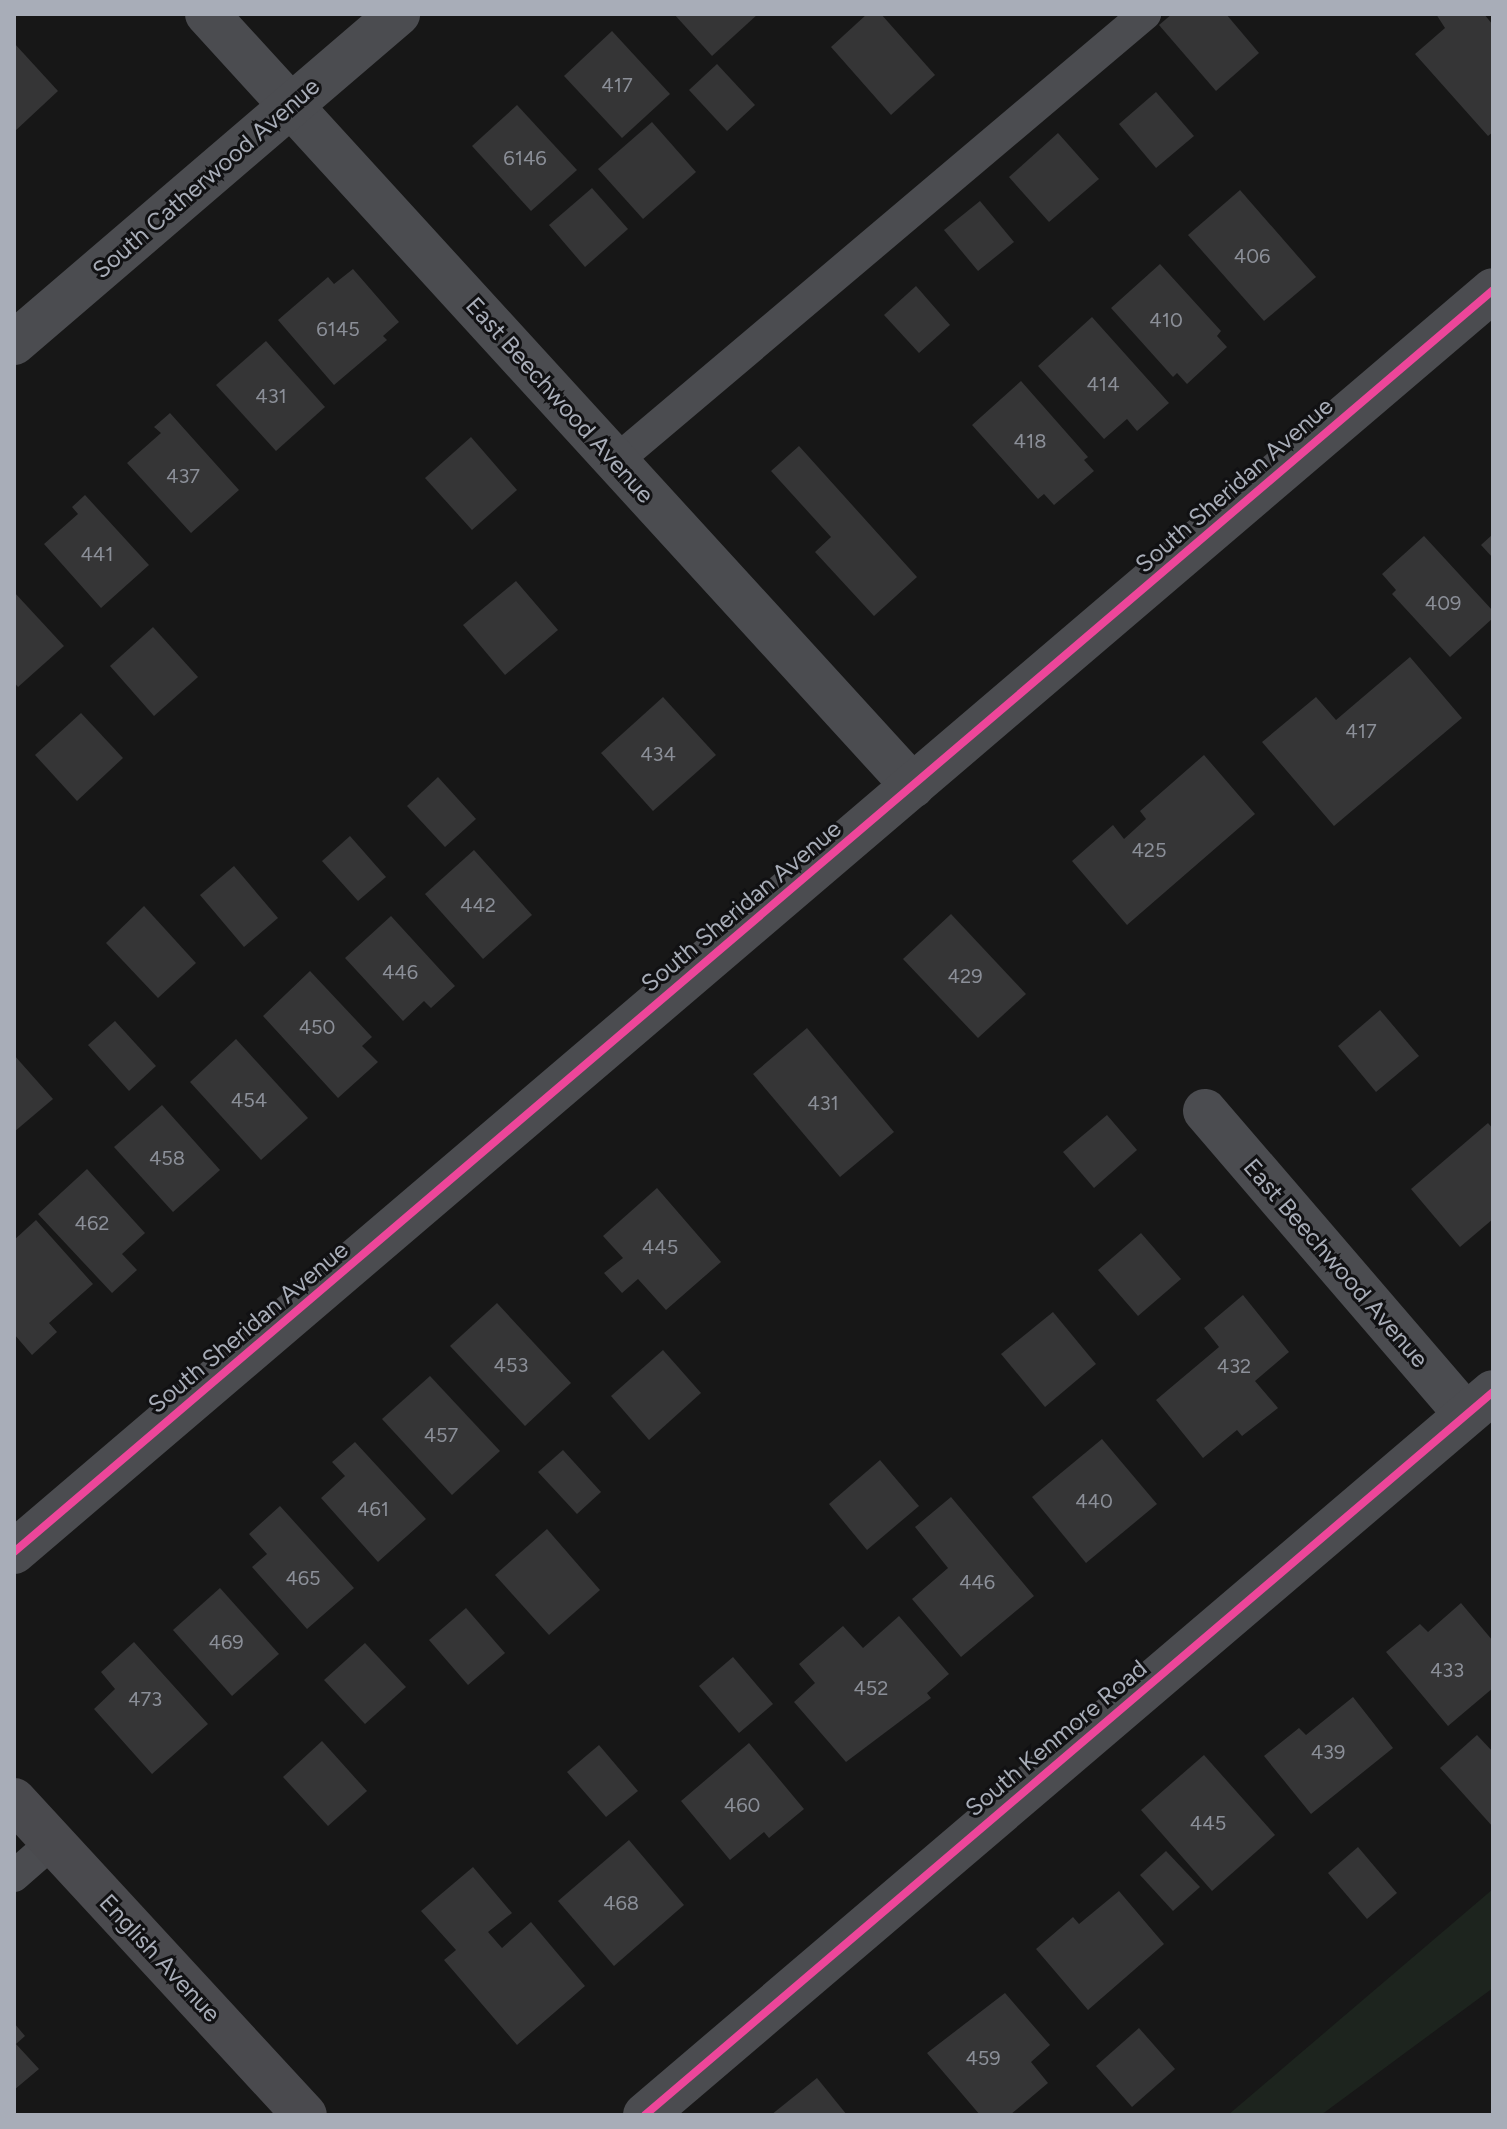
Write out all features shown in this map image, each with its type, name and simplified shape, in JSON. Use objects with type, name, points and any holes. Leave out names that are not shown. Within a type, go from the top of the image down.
[{"type":"street","name":"East Beechwood Avenue","points":[[207,14],[913,786]]},
{"type":"street","name":"South Catherwood Avenue","points":[[14,343],[398,14]]},
{"type":"street","name":"South Sheridan Avenue","points":[[14,1552],[1493,290]]},
{"type":"street","name":"East Beechwood Avenue","points":[[1205,1111],[1480,1403]]},
{"type":"street","name":"South Kenmore Road","points":[[645,2115],[1480,1403]]},
{"type":"street","name":"English Avenue","points":[[14,1800],[305,2115]]},
{"type":"lane","points":[[616,461],[1145,14]]},
{"type":"lane","points":[[14,1876],[53,1842]]},
{"type":"shaded area","points":[[1493,1889],[1493,1988],[1321,2115],[1228,2115]]},
{"type":"building","points":[[674,14],[758,14],[712,56]]},
{"type":"building","points":[[867,14],[881,14],[935,75],[891,115],[831,47]]},
{"type":"building","points":[[1172,14],[1226,14],[1259,53],[1216,91],[1159,25]]},
{"type":"building","points":[[1436,14],[1484,14],[1493,25],[1493,132],[1488,136],[1415,54],[1445,28]]},
{"type":"building","points":[[612,31],[670,94],[622,138],[564,76]]},
{"type":"building","points":[[14,43],[58,91],[14,132]]},
{"type":"building","points":[[717,64],[755,105],[727,131],[689,90]]},
{"type":"building","points":[[1156,92],[1194,136],[1156,168],[1119,124]]},
{"type":"building","points":[[517,105],[577,170],[531,211],[472,146]]},
{"type":"building","points":[[652,122],[696,172],[643,219],[598,169]]},
{"type":"building","points":[[1058,133],[1099,179],[1049,222],[1009,177]]},
{"type":"building","points":[[592,188],[628,229],[585,267],[549,225]]},
{"type":"building","points":[[1240,190],[1316,277],[1264,321],[1188,235]]},
{"type":"building","points":[[980,201],[1014,242],[978,271],[944,230]]},
{"type":"building","points":[[1160,264],[1221,331],[1217,336],[1227,347],[1187,384],[1177,373],[1173,377],[1111,308]]},
{"type":"building","points":[[353,269],[399,322],[383,336],[387,340],[334,385],[278,320],[328,277],[334,284]]},
{"type":"building","points":[[916,286],[950,325],[919,353],[884,315]]},
{"type":"building","points":[[1092,317],[1169,403],[1137,431],[1127,419],[1104,439],[1038,366]]},
{"type":"building","points":[[266,341],[325,407],[276,451],[216,385]]},
{"type":"building","points":[[1021,381],[1088,457],[1084,460],[1094,471],[1054,505],[1044,494],[1038,499],[972,425]]},
{"type":"building","points":[[170,413],[239,490],[191,533],[127,463],[161,433],[154,427]]},
{"type":"building","points":[[471,437],[517,490],[472,530],[425,478]]},
{"type":"building","points":[[799,446],[917,577],[874,616],[815,552],[831,537],[771,471]]},
{"type":"building","points":[[85,495],[149,565],[101,608],[44,544],[78,514],[72,507]]},
{"type":"building","points":[[1493,534],[1493,558],[1481,545]]},
{"type":"building","points":[[1424,536],[1493,611],[1493,618],[1450,657],[1392,594],[1396,590],[1382,574]]},
{"type":"building","points":[[516,581],[558,630],[505,675],[463,625]]},
{"type":"building","points":[[14,592],[64,646],[18,687],[14,682]]},
{"type":"building","points":[[153,627],[198,677],[154,716],[110,666]]},
{"type":"building","points":[[1410,657],[1462,718],[1334,826],[1262,742],[1316,697],[1336,720]]},
{"type":"building","points":[[663,697],[716,755],[653,811],[601,753]]},
{"type":"building","points":[[81,713],[123,758],[77,801],[35,755]]},
{"type":"building","points":[[1204,755],[1255,814],[1127,925],[1072,861],[1113,825],[1124,839],[1146,819],[1140,811]]},
{"type":"building","points":[[438,777],[476,819],[445,847],[407,806]]},
{"type":"building","points":[[350,836],[386,877],[358,901],[322,861]]},
{"type":"building","points":[[474,850],[532,915],[483,959],[425,894]]},
{"type":"building","points":[[234,866],[278,918],[244,947],[200,895]]},
{"type":"building","points":[[144,906],[196,963],[158,998],[106,943]]},
{"type":"building","points":[[951,914],[1026,994],[978,1038],[903,959]]},
{"type":"building","points":[[391,916],[455,986],[431,1008],[424,1001],[403,1021],[345,958]]},
{"type":"building","points":[[310,971],[372,1037],[362,1046],[378,1062],[338,1098],[263,1016]]},
{"type":"building","points":[[1380,1010],[1419,1056],[1376,1092],[1338,1046]]},
{"type":"building","points":[[115,1021],[156,1066],[129,1091],[88,1045]]},
{"type":"building","points":[[807,1028],[894,1132],[840,1177],[753,1074]]},
{"type":"building","points":[[236,1039],[308,1118],[261,1160],[190,1082]]},
{"type":"building","points":[[14,1055],[53,1099],[14,1132]]},
{"type":"building","points":[[162,1105],[220,1170],[173,1212],[114,1147]]},
{"type":"building","points":[[1107,1115],[1137,1150],[1094,1188],[1063,1152]]},
{"type":"building","points":[[1488,1123],[1493,1129],[1493,1219],[1460,1247],[1411,1189]]},
{"type":"building","points":[[87,1169],[145,1233],[122,1254],[137,1270],[112,1293],[38,1214]]},
{"type":"building","points":[[657,1188],[721,1262],[666,1310],[638,1279],[622,1293],[604,1273],[623,1258],[603,1236]]},
{"type":"building","points":[[36,1220],[93,1284],[49,1323],[57,1332],[32,1355],[14,1334],[14,1240]]},
{"type":"building","points":[[1141,1233],[1181,1279],[1138,1316],[1098,1270]]},
{"type":"building","points":[[1243,1295],[1289,1352],[1255,1381],[1278,1408],[1242,1436],[1237,1430],[1203,1458],[1156,1400],[1219,1347],[1204,1328]]},
{"type":"building","points":[[497,1303],[571,1383],[525,1426],[450,1346]]},
{"type":"building","points":[[1053,1312],[1096,1364],[1045,1407],[1001,1354]]},
{"type":"building","points":[[663,1350],[701,1393],[649,1440],[611,1396]]},
{"type":"building","points":[[430,1376],[500,1451],[452,1495],[382,1419]]},
{"type":"building","points":[[1102,1439],[1157,1504],[1086,1563],[1032,1497]]},
{"type":"building","points":[[355,1442],[426,1519],[378,1562],[321,1498],[345,1476],[332,1462]]},
{"type":"building","points":[[563,1450],[601,1492],[577,1514],[538,1472]]},
{"type":"building","points":[[880,1460],[919,1506],[867,1550],[829,1504]]},
{"type":"building","points":[[951,1497],[1034,1596],[961,1657],[912,1599],[948,1568],[915,1527]]},
{"type":"building","points":[[280,1506],[354,1588],[307,1629],[252,1567],[267,1554],[249,1534]]},
{"type":"building","points":[[547,1529],[600,1590],[549,1635],[495,1575]]},
{"type":"building","points":[[220,1588],[279,1654],[232,1696],[173,1630]]},
{"type":"building","points":[[1461,1603],[1493,1641],[1493,1688],[1448,1726],[1386,1652],[1420,1624],[1428,1632]]},
{"type":"building","points":[[466,1608],[505,1653],[468,1685],[429,1640]]},
{"type":"building","points":[[899,1616],[949,1674],[927,1693],[931,1698],[846,1762],[794,1702],[815,1683],[799,1664],[843,1626],[863,1648]]},
{"type":"building","points":[[134,1642],[208,1724],[152,1774],[94,1709],[115,1689],[101,1672]]},
{"type":"building","points":[[365,1643],[406,1687],[365,1724],[324,1680]]},
{"type":"building","points":[[733,1657],[773,1704],[739,1733],[699,1686]]},
{"type":"building","points":[[1353,1697],[1393,1748],[1311,1814],[1264,1756],[1299,1728],[1306,1735]]},
{"type":"building","points":[[1477,1735],[1493,1752],[1493,1827],[1440,1768]]},
{"type":"building","points":[[322,1741],[367,1791],[328,1826],[283,1777]]},
{"type":"building","points":[[749,1743],[804,1809],[769,1838],[764,1832],[730,1860],[681,1801]]},
{"type":"building","points":[[599,1745],[638,1791],[606,1817],[567,1772]]},
{"type":"building","points":[[1204,1755],[1275,1835],[1212,1891],[1141,1810]]},
{"type":"building","points":[[629,1840],[684,1905],[614,1966],[558,1901]]},
{"type":"building","points":[[1358,1847],[1397,1893],[1367,1919],[1328,1873]]},
{"type":"building","points":[[1166,1851],[1200,1887],[1173,1911],[1140,1875]]},
{"type":"building","points":[[473,1867],[512,1913],[488,1932],[502,1948],[531,1922],[585,1986],[517,2045],[444,1960],[456,1950],[421,1911]]},
{"type":"building","points":[[1119,1891],[1164,1944],[1088,2010],[1036,1949],[1073,1917],[1079,1924]]},
{"type":"building","points":[[1005,1993],[1050,2045],[1031,2062],[1048,2083],[1010,2115],[980,2115],[927,2053]]},
{"type":"building","points":[[14,2023],[25,2036],[16,2044],[39,2069],[14,2090]]},
{"type":"building","points":[[1139,2028],[1175,2069],[1132,2107],[1096,2066]]},
{"type":"building","points":[[817,2078],[847,2115],[771,2115]]},
{"type":"cycle path","points":[[14,1552],[1493,290]]},
{"type":"cycle path","points":[[645,2115],[1493,1392]]}]
